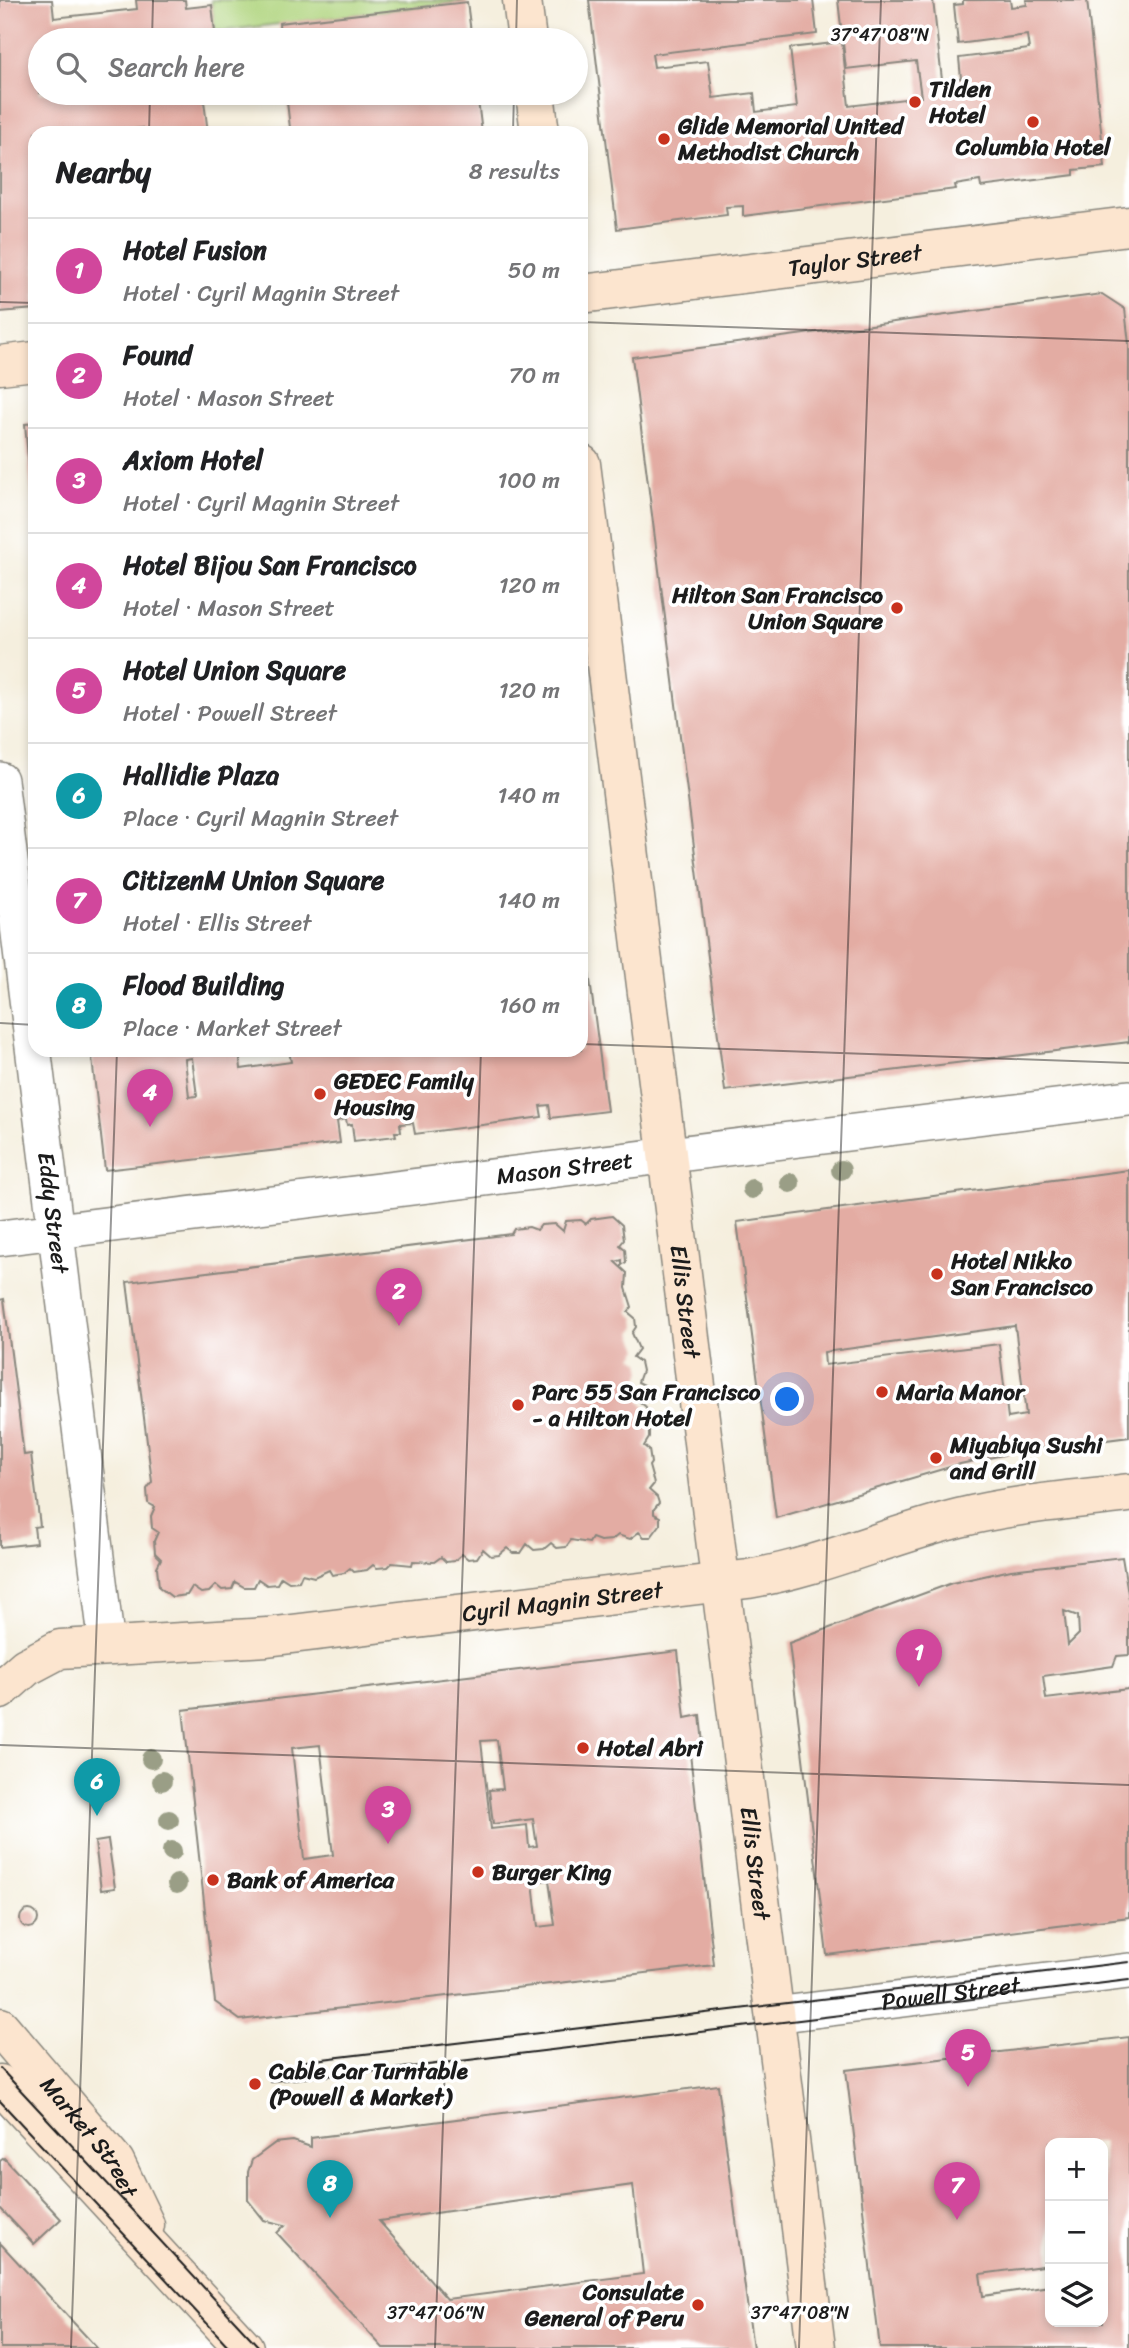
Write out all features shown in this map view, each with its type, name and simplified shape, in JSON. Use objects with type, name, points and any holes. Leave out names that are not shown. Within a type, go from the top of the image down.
[{"type":"street","points":[[522,0],[526,28]]},
{"type":"street","points":[[536,105],[539,126]]},
{"type":"street","name":"Taylor Street","points":[[588,293],[1129,226]]},
{"type":"street","points":[[0,365],[28,362]]},
{"type":"street","name":"Ellis Street","points":[[588,520],[816,2348]]},
{"type":"street","name":"Eddy Street","points":[[0,780],[28,1006]]},
{"type":"street","name":"Eddy Street","points":[[34,1057],[107,1646]]},
{"type":"street","name":"Mason Street","points":[[0,1238],[1129,1098]]},
{"type":"street","name":"Cyril Magnin Street","points":[[0,1690],[43,1656],[60,1649],[267,1637],[720,1582],[806,1568],[970,1516],[1129,1493]]},
{"type":"street","name":"Powell Street","points":[[774,2015],[1129,1970]]},
{"type":"street","name":"Market Street","points":[[0,2028],[115,2162],[161,2259]]},
{"type":"street","name":"Market Street","points":[[0,2084],[244,2348]]},
{"type":"green space","points":[[211,0],[467,0],[248,28],[214,28]]},
{"type":"building","points":[[0,0],[52,0],[54,18],[137,9],[136,0],[185,0],[186,8],[212,5],[215,28],[28,28],[28,105],[204,105],[207,126],[28,126],[28,310],[0,312]]},
{"type":"building","points":[[589,0],[813,0],[817,34],[652,54],[654,67],[708,61],[713,98],[754,93],[756,112],[797,107],[790,48],[842,42],[849,106],[921,97],[916,61],[846,69],[838,0],[933,0],[942,80],[961,78],[959,58],[1029,49],[1027,35],[958,44],[954,5],[963,4],[963,0],[1010,0],[1011,7],[1027,5],[1026,0],[1087,0],[1105,167],[1074,170],[1074,175],[981,187],[980,181],[955,185],[956,189],[743,216],[743,206],[726,207],[727,215],[617,229]]},
{"type":"building","points":[[467,2],[470,28],[279,28],[279,23]]},
{"type":"building","points":[[287,105],[478,105],[481,126],[290,126]]},
{"type":"building","name":"Hilton San Francisco Union Square","points":[[1102,294],[1125,309],[1129,344],[1129,1042],[725,1091],[632,357]]},
{"type":"building","points":[[25,424],[28,424],[28,457]]},
{"type":"building","points":[[588,965],[607,1111],[551,1118],[549,1105],[540,1106],[542,1117],[415,1134],[413,1123],[400,1124],[401,1132],[395,1132],[396,1136],[354,1141],[352,1124],[347,1125],[346,1119],[337,1121],[340,1143],[105,1170],[92,1057],[240,1057],[241,1069],[291,1062],[290,1057],[588,1057]],"holes":[[[192,1058],[197,1096],[189,1097],[185,1059]]]},
{"type":"building","name":"Hotel Nikko San Francisco","points":[[1129,1170],[1129,1437],[1022,1451],[960,1464],[776,1518],[737,1222]],"holes":[[[1015,1326],[1026,1415],[1008,1418],[999,1344],[825,1365],[824,1352]]]},
{"type":"building","name":"Parc 55 San Francisco - a Hilton Hotel","points":[[612,1216],[622,1225],[624,1240],[620,1245],[625,1249],[626,1262],[622,1265],[622,1260],[615,1262],[627,1273],[626,1288],[632,1307],[628,1312],[635,1318],[636,1327],[632,1333],[639,1349],[633,1357],[640,1362],[642,1371],[638,1382],[644,1385],[645,1393],[639,1401],[646,1407],[647,1416],[643,1422],[649,1430],[649,1438],[644,1446],[649,1450],[649,1466],[654,1484],[649,1490],[659,1503],[654,1514],[660,1517],[660,1525],[651,1537],[644,1537],[639,1532],[630,1539],[618,1535],[612,1540],[600,1541],[592,1538],[589,1543],[571,1540],[566,1547],[557,1548],[551,1543],[544,1549],[534,1550],[527,1544],[521,1553],[513,1553],[507,1548],[499,1555],[491,1556],[483,1549],[477,1558],[468,1559],[462,1554],[454,1561],[446,1562],[441,1557],[434,1562],[413,1561],[412,1565],[392,1563],[388,1567],[377,1568],[373,1565],[367,1570],[354,1572],[350,1568],[344,1573],[332,1575],[329,1570],[314,1577],[302,1574],[299,1581],[289,1582],[281,1577],[277,1584],[267,1585],[258,1579],[254,1587],[244,1587],[235,1582],[232,1589],[222,1590],[216,1585],[209,1592],[201,1593],[192,1587],[187,1595],[172,1597],[159,1587],[157,1567],[161,1559],[155,1553],[154,1541],[158,1532],[152,1528],[151,1516],[155,1507],[148,1503],[147,1489],[152,1482],[127,1282],[511,1234],[514,1229],[529,1227],[537,1230],[541,1225],[555,1224],[563,1231],[566,1221],[581,1220],[586,1224],[591,1219]]},
{"type":"building","points":[[4,1299],[24,1455],[31,1454],[40,1526],[34,1527],[36,1543],[0,1547],[0,1300]]},
{"type":"building","points":[[1122,1557],[1129,1599],[1129,1655],[1117,1656],[1113,1666],[1043,1676],[1046,1699],[1129,1689],[1129,1917],[827,1955],[789,1643],[952,1583],[1011,1570]],"holes":[[[1064,1611],[1078,1616],[1079,1634],[1068,1645]]]},
{"type":"building","points":[[678,1651],[685,1718],[700,1715],[703,1744],[689,1745],[714,1965],[240,2020],[215,2002],[183,1710]],"holes":[[[497,1740],[503,1789],[489,1790],[493,1824],[533,1819],[537,1846],[529,1847],[527,1825],[491,1829],[481,1741]],[[320,1745],[333,1855],[304,1859],[292,1748]],[[549,1880],[555,1925],[538,1927],[533,1882]]]},
{"type":"building","points":[[108,1840],[115,1888],[101,1890],[95,1842]]},
{"type":"building","points":[[29,1910],[35,1913],[38,1919],[35,1925],[29,1928],[23,1925],[20,1919],[23,1913]]},
{"type":"building","points":[[1129,2037],[1129,2348],[880,2348],[846,2070]]},
{"type":"building","points":[[718,2085],[753,2348],[383,2348],[277,2233],[285,2225],[264,2220],[248,2200],[248,2172],[252,2160],[275,2143],[293,2141],[311,2147],[311,2138]],"holes":[[[633,2185],[643,2274],[447,2299],[379,2221]]]},
{"type":"building","points":[[4,2158],[61,2219],[34,2244],[0,2208],[0,2161]]},
{"type":"building","points":[[0,2243],[97,2348],[0,2348]]},
{"type":"tram line","points":[[269,2077],[306,2061],[1129,1962]]},
{"type":"tram line","points":[[270,2081],[370,2072],[1129,1980]]},
{"type":"tram line","points":[[0,2068],[260,2348]]},
{"type":"tram line","points":[[0,2101],[230,2348]]},
{"type":"place","name":"Tilden Hotel","points":[[915,102]]},
{"type":"place","name":"Columbia Hotel","points":[[1033,122]]},
{"type":"place","name":"Glide Memorial United Methodist Church","points":[[664,139]]},
{"type":"place","name":"Hilton San Francisco Union Square","points":[[897,608]]},
{"type":"place","name":"GEDEC Family Housing","points":[[320,1094]]},
{"type":"place","name":"Hotel Bijou San Francisco","points":[[150,1127]]},
{"type":"place","name":"Hotel Nikko San Francisco","points":[[937,1274]]},
{"type":"place","name":"Found","points":[[399,1326]]},
{"type":"place","name":"Maria Manor","points":[[882,1392]]},
{"type":"place","name":"Parc 55 San Francisco - a Hilton Hotel","points":[[518,1405]]},
{"type":"place","name":"Miyabiya Sushi and Grill","points":[[936,1458]]},
{"type":"place","name":"Hotel Fusion","points":[[919,1687]]},
{"type":"place","name":"Hotel Abri","points":[[583,1748]]},
{"type":"place","name":"Hallidie Plaza","points":[[97,1816]]},
{"type":"place","name":"Axiom Hotel","points":[[388,1844]]},
{"type":"place","name":"Burger King","points":[[478,1872]]},
{"type":"place","name":"Bank of America","points":[[213,1880]]},
{"type":"place","name":"Cable Car Turntable (Powell & Market)","points":[[255,2084]]},
{"type":"place","name":"Hotel Union Square","points":[[968,2087]]},
{"type":"place","name":"Flood Building","points":[[330,2218]]},
{"type":"place","name":"CitizenM Union Square","points":[[957,2220]]},
{"type":"place","name":"Consulate General of Peru","points":[[698,2305]]}]
